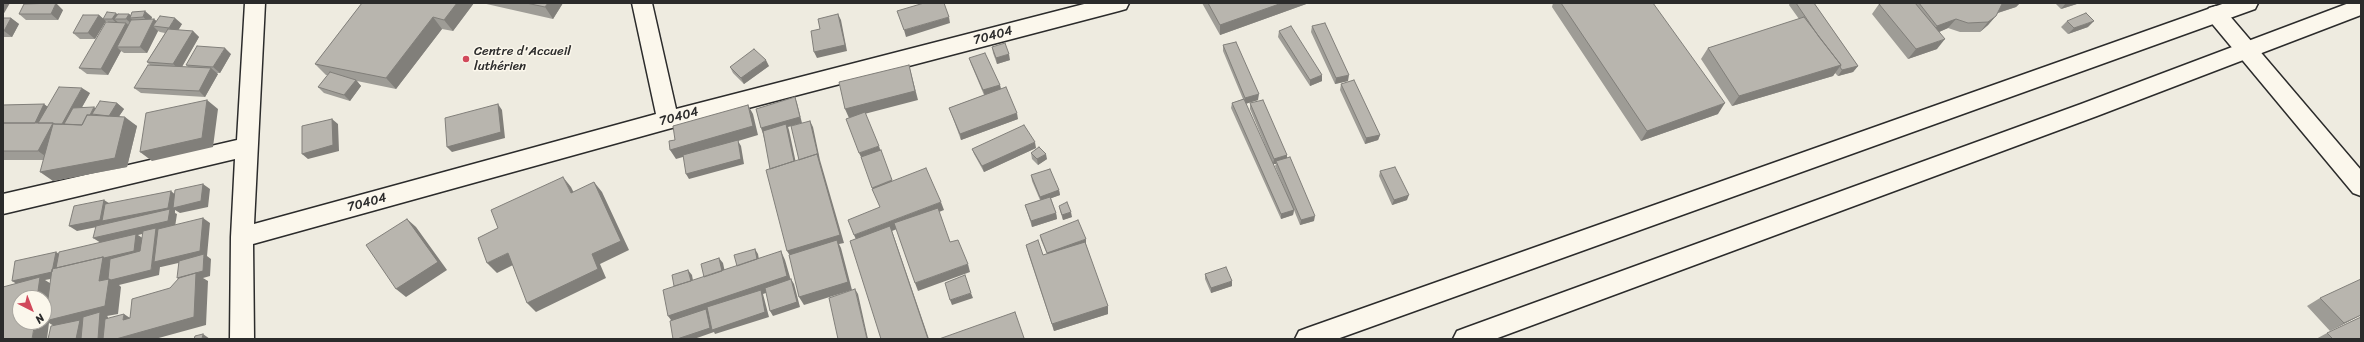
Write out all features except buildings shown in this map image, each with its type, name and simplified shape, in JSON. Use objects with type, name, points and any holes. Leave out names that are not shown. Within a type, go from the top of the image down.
[{"type":"main road","points":[[242,339],[242,237],[255,3]]},
{"type":"main road","points":[[642,3],[668,120]]},
{"type":"main road","name":"70404","points":[[242,237],[668,120],[1119,3]]},
{"type":"main road","points":[[1307,339],[2248,3]]},
{"type":"main road","points":[[1465,339],[2361,7]]},
{"type":"main road","points":[[2216,14],[2245,51],[2361,186]]},
{"type":"main road","points":[[3,204],[247,147]]},
{"type":"place","name":"Centre d'Accueil luthérien","points":[[466,59]]}]
